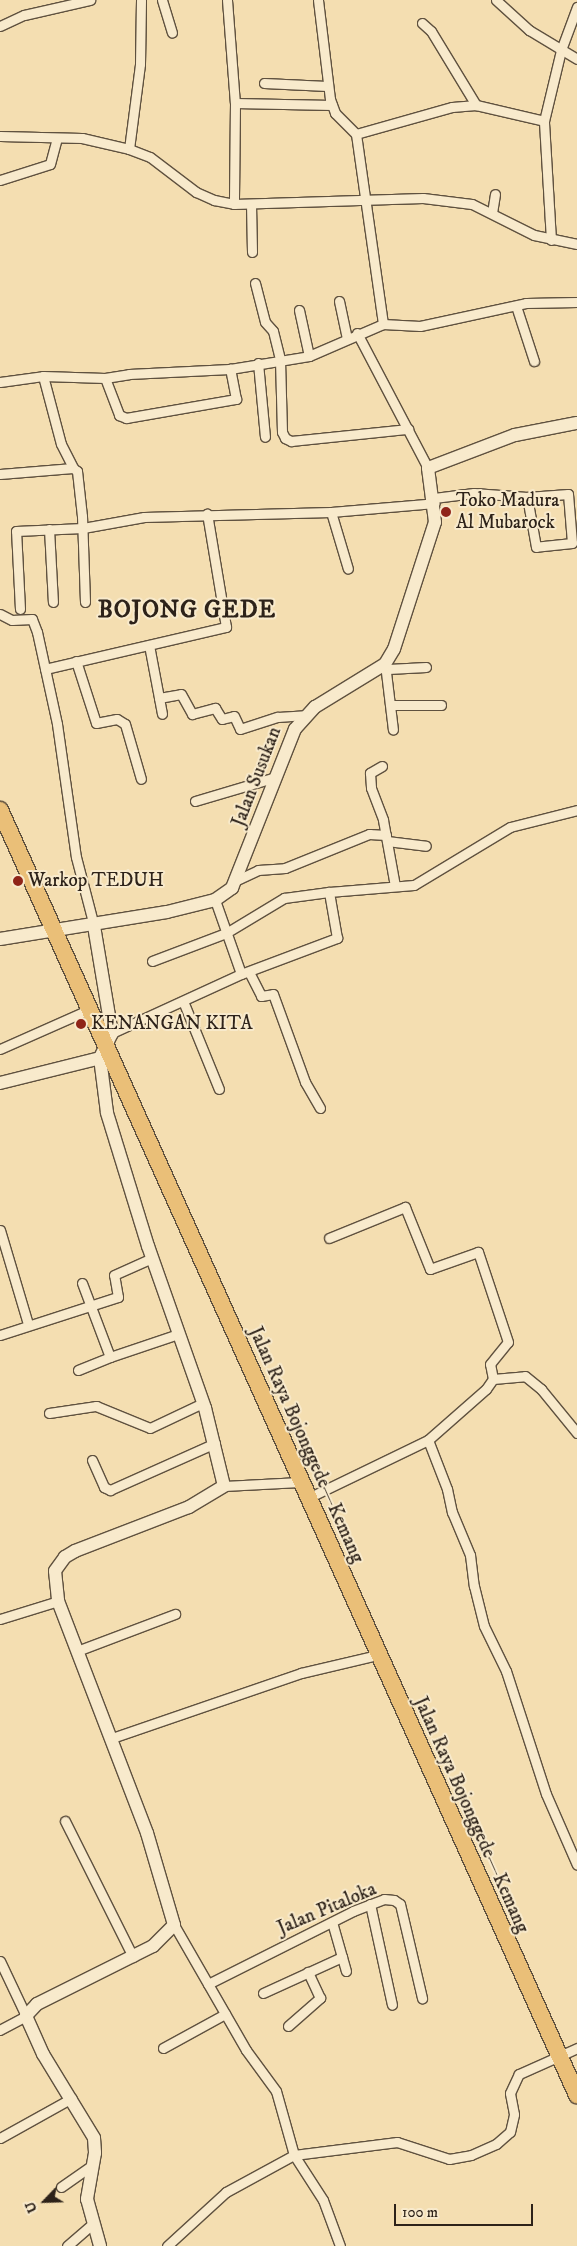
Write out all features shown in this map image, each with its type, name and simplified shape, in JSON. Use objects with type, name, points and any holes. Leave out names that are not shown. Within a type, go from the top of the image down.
[{"type":"highway","name":"Jalan Raya Bojonggede—Kemang","points":[[0,810],[558,2057],[577,2095]]},
{"type":"street","points":[[0,26],[24,15],[90,0]]},
{"type":"street","points":[[129,149],[140,64],[141,0]]},
{"type":"street","points":[[162,0],[172,32]]},
{"type":"street","points":[[227,0],[235,103],[234,204]]},
{"type":"street","points":[[318,0],[327,86],[332,105],[335,113],[356,134],[383,324]]},
{"type":"street","points":[[496,0],[530,30],[577,59]]},
{"type":"street","points":[[551,240],[544,121],[561,50],[577,7]]},
{"type":"street","points":[[422,23],[431,31],[476,104]]},
{"type":"street","points":[[264,82],[327,86]]},
{"type":"street","points":[[235,103],[332,105]]},
{"type":"street","points":[[356,134],[452,107],[476,104],[544,121]]},
{"type":"street","points":[[0,136],[82,138],[129,149],[150,157],[196,192],[214,200],[234,204],[367,202],[423,198],[472,204],[518,229],[551,240],[577,244]]},
{"type":"street","points":[[0,180],[52,163],[57,138]]},
{"type":"street","points":[[492,214],[495,194]]},
{"type":"street","points":[[251,204],[252,252]]},
{"type":"street","points":[[255,283],[265,322],[273,331],[280,360],[282,432],[287,440],[408,429]]},
{"type":"street","points":[[339,300],[347,339]]},
{"type":"street","points":[[0,382],[43,376],[105,378],[230,369],[309,356],[357,333],[383,324],[420,326],[447,322],[542,301],[577,302]]},
{"type":"street","points":[[516,306],[534,361]]},
{"type":"street","points":[[299,310],[309,356]]},
{"type":"street","points":[[357,333],[428,468],[434,500],[435,522],[428,549],[387,667],[393,730]]},
{"type":"street","points":[[258,363],[265,437]]},
{"type":"street","points":[[105,378],[119,415],[126,418],[236,399],[230,369]]},
{"type":"street","points":[[43,376],[62,444],[73,468],[76,470],[82,528],[85,602]]},
{"type":"street","points":[[428,468],[516,434],[577,423]]},
{"type":"street","points":[[0,474],[73,468]]},
{"type":"street","points":[[20,609],[16,531],[82,528],[144,517],[331,512],[434,500],[474,493],[527,497],[568,494],[572,543],[536,547],[527,497]]},
{"type":"street","points":[[331,512],[348,569]]},
{"type":"street","points":[[45,669],[226,627],[207,514]]},
{"type":"street","points":[[49,529],[53,602]]},
{"type":"street","points":[[0,614],[12,620],[32,620],[45,669],[76,857],[94,926],[106,1047],[107,1113],[152,1258],[203,1403],[215,1443],[224,1486]]},
{"type":"street","points":[[149,645],[162,714]]},
{"type":"street","points":[[76,661],[96,723],[117,719],[125,724],[141,779]]},
{"type":"street","points":[[387,667],[426,667]]},
{"type":"street","name":"Jalan Susukan","points":[[0,940],[94,926],[215,900],[232,888],[237,880],[286,748],[305,715],[387,667]]},
{"type":"street","points":[[159,698],[181,694],[192,714],[215,708],[222,719],[234,716],[240,729],[278,718],[305,715]]},
{"type":"street","points":[[391,705],[441,705]]},
{"type":"street","points":[[382,766],[370,773],[372,796],[386,838],[395,886]]},
{"type":"street","points":[[195,801],[276,777]]},
{"type":"street","points":[[152,961],[226,933],[284,898],[414,885],[510,826],[577,810]]},
{"type":"street","points":[[237,880],[258,870],[285,868],[369,834],[426,846]]},
{"type":"street","points":[[0,1084],[106,1047],[183,1001],[245,973],[337,938],[329,892]]},
{"type":"street","points":[[215,900],[226,933],[245,973],[260,995],[273,994],[305,1082],[320,1108]]},
{"type":"street","points":[[183,1001],[219,1089]]},
{"type":"street","points":[[0,1049],[88,1010]]},
{"type":"street","points":[[329,1238],[405,1207],[430,1269],[478,1252],[508,1342],[490,1364],[493,1379]]},
{"type":"street","points":[[0,1230],[28,1324]]},
{"type":"street","points":[[0,1335],[28,1324],[91,1308],[118,1297],[114,1275],[152,1258]]},
{"type":"street","points":[[82,1283],[110,1357]]},
{"type":"street","points":[[78,1370],[178,1334]]},
{"type":"street","points":[[308,1498],[428,1440],[477,1399],[493,1379],[525,1376],[541,1389],[577,1434]]},
{"type":"street","points":[[49,1413],[96,1406],[150,1428],[203,1403]]},
{"type":"street","points":[[428,1440],[447,1489],[452,1512],[470,1556],[484,1626],[506,1671],[546,1794],[577,1865]]},
{"type":"street","points":[[92,1460],[104,1487],[110,1490],[215,1443]]},
{"type":"street","points":[[300,1482],[224,1486],[189,1507],[65,1557],[55,1571],[58,1601],[148,1833],[174,1925],[246,2050],[276,2091],[294,2155],[323,2200],[340,2246]]},
{"type":"street","points":[[0,1619],[58,1601]]},
{"type":"street","points":[[78,1651],[175,1614]]},
{"type":"street","points":[[112,1738],[301,1674],[378,1655]]},
{"type":"street","points":[[66,1821],[132,1957]]},
{"type":"street","name":"Jalan Pitaloka","points":[[208,1984],[332,1922],[370,1904],[384,1900],[400,1904],[422,1998]]},
{"type":"street","points":[[370,1904],[392,2006]]},
{"type":"street","points":[[332,1922],[346,1971]]},
{"type":"street","points":[[0,2030],[26,2016],[37,2004],[132,1957],[162,1939],[174,1925]]},
{"type":"street","points":[[263,1993],[342,1958]]},
{"type":"street","points":[[0,1961],[43,2054],[72,2098],[94,2138],[87,2198],[92,2224],[100,2246]]},
{"type":"street","points":[[288,2026],[320,1998],[308,1972]]},
{"type":"street","points":[[163,2048],[225,2014]]},
{"type":"street","points":[[167,2246],[226,2192],[294,2155],[398,2142],[449,2159],[472,2155],[496,2144],[510,2132],[514,2114],[510,2093],[519,2074],[577,2048]]},
{"type":"street","points":[[0,2138],[72,2098]]},
{"type":"street","points":[[61,2187],[92,2165]]},
{"type":"street","points":[[67,2246],[92,2224]]},
{"type":"place","name":"Toko Madura Al Mubarock","points":[[446,512]]},
{"type":"place","name":"Warkop TEDUH","points":[[18,881]]},
{"type":"place","name":"KENANGAN KITA","points":[[81,1024]]},
{"type":"district","name":"BOJONG GEDE","points":[[187,611]]}]
